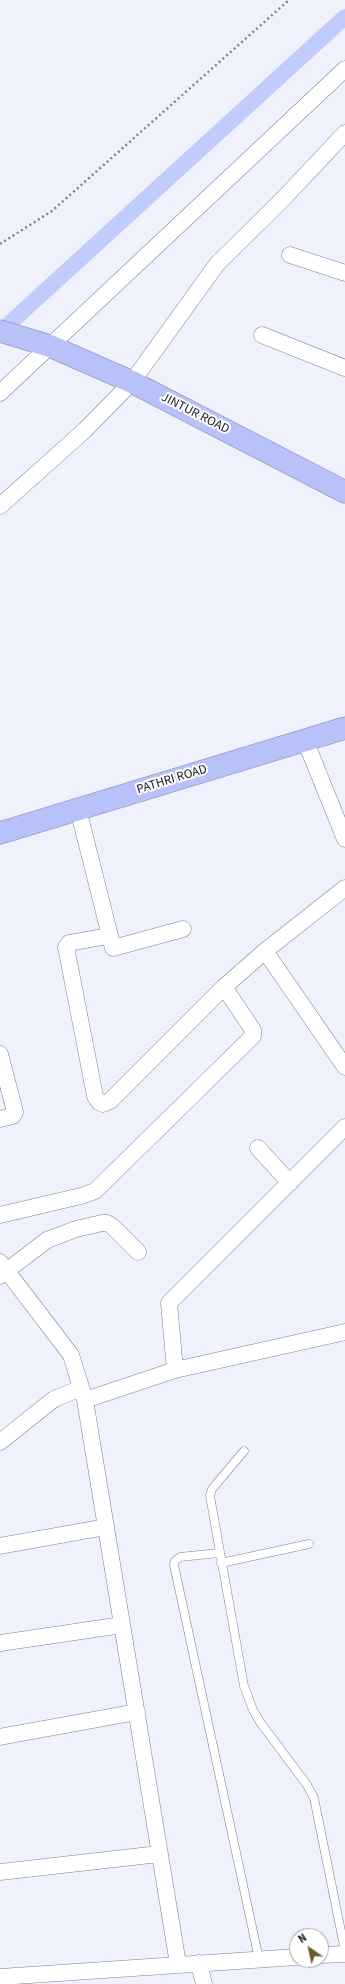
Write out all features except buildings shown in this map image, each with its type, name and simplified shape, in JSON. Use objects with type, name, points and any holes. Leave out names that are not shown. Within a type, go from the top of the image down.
[{"type":"highway","name":"JINTUR ROAD","points":[[0,331],[46,345],[132,382],[345,492]]},
{"type":"highway","name":"PATHRI ROAD","points":[[0,833],[345,728]]},
{"type":"street","points":[[0,393],[46,345],[345,69]]},
{"type":"street","points":[[0,506],[85,430],[132,382],[217,264],[282,200],[345,133]]},
{"type":"street","points":[[290,255],[345,273]]},
{"type":"street","points":[[262,335],[345,368]]},
{"type":"street","points":[[305,740],[345,839]]},
{"type":"street","points":[[78,809],[108,936],[114,949],[183,929]]},
{"type":"street","points":[[108,936],[69,943],[66,945],[95,1096],[99,1102],[103,1104],[110,1101],[224,987],[265,951],[345,888]]},
{"type":"street","points":[[265,951],[345,1067]]},
{"type":"street","points":[[0,1215],[81,1196],[95,1191],[253,1036],[253,1030],[224,987]]},
{"type":"street","points":[[0,1054],[15,1112],[13,1116],[0,1119]]},
{"type":"street","points":[[175,1370],[169,1303],[345,1127]]},
{"type":"street","points":[[258,1148],[290,1183]]},
{"type":"street","points":[[138,1252],[112,1226],[107,1223],[102,1223],[76,1229],[47,1240],[2,1270],[71,1355],[83,1394],[178,1964]]},
{"type":"street","points":[[0,1442],[51,1401],[175,1370],[345,1332]]},
{"type":"street","points":[[0,1546],[106,1527]]},
{"type":"street","points":[[0,1643],[122,1625]]},
{"type":"street","points":[[0,1737],[136,1712]]},
{"type":"street","points":[[0,1872],[159,1854]]},
{"type":"street","points":[[329,1954],[345,1952]]},
{"type":"street","points":[[0,1977],[36,1979],[178,1964],[289,1957]]},
{"type":"street","points":[[199,1963],[204,1984]]},
{"type":"lane","points":[[244,1451],[214,1486],[211,1492],[219,1553],[248,1697],[260,1722],[307,1785],[314,1798],[345,1952]]},
{"type":"lane","points":[[221,1563],[309,1544]]},
{"type":"lane","points":[[219,1553],[180,1557],[175,1561],[174,1565],[259,1959]]},
{"type":"path","points":[[0,244],[52,212],[289,0]]},
{"type":"waterway","points":[[0,332],[345,17]]}]
